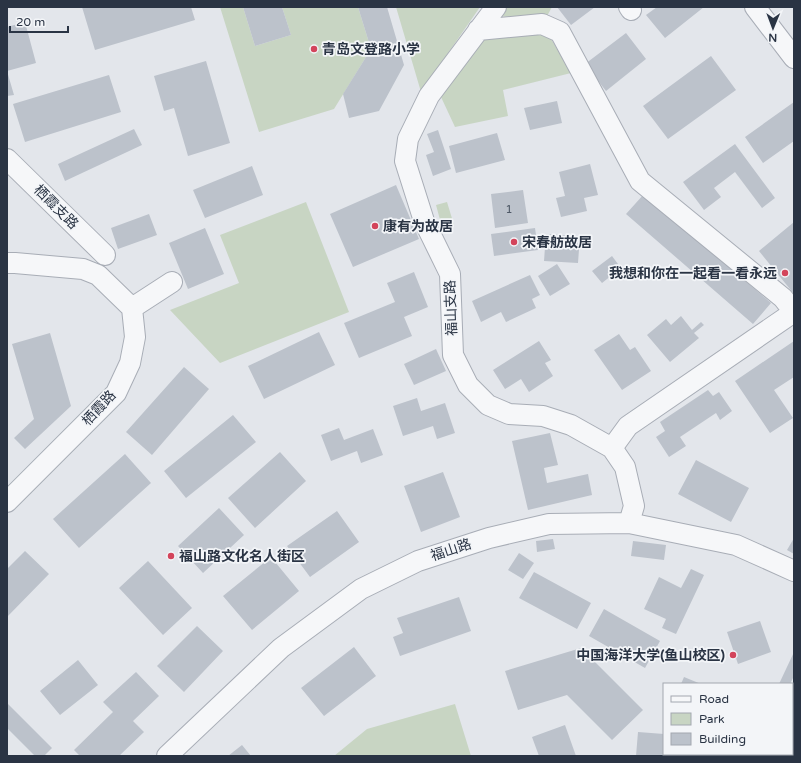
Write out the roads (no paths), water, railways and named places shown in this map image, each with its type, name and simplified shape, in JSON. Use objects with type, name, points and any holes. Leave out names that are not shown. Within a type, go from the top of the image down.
[{"type":"street","name":"福山支路","points":[[496,7],[429,96],[408,139],[404,161],[424,221],[450,274],[453,355],[468,385],[488,405],[509,414],[543,416],[571,425],[612,448],[625,467],[634,506],[629,523]]},
{"type":"street","points":[[755,7],[794,58]]},
{"type":"street","points":[[478,30],[542,24],[560,32],[640,181],[783,298],[794,312],[628,426],[612,448]]},
{"type":"street","name":"栖霞支路","points":[[7,159],[105,255]]},
{"type":"street","points":[[7,263],[83,268],[98,275],[132,308],[172,282]]},
{"type":"street","name":"栖霞路","points":[[7,502],[116,393],[130,363],[133,350],[135,337],[132,308]]},
{"type":"street","name":"福山路","points":[[167,756],[281,648],[361,589],[418,561],[489,538],[550,524],[629,523],[736,545],[794,571]]},
{"type":"place","name":"青岛文登路小学","points":[[314,49]]},
{"type":"place","name":"康有为故居","points":[[375,226]]},
{"type":"place","name":"宋春舫故居","points":[[514,242]]},
{"type":"place","name":"我想和你在一起看一看永远","points":[[785,273]]},
{"type":"place","name":"福山路文化名人街区","points":[[171,556]]},
{"type":"place","name":"中国海洋大学(鱼山校区)","points":[[733,655]]}]
